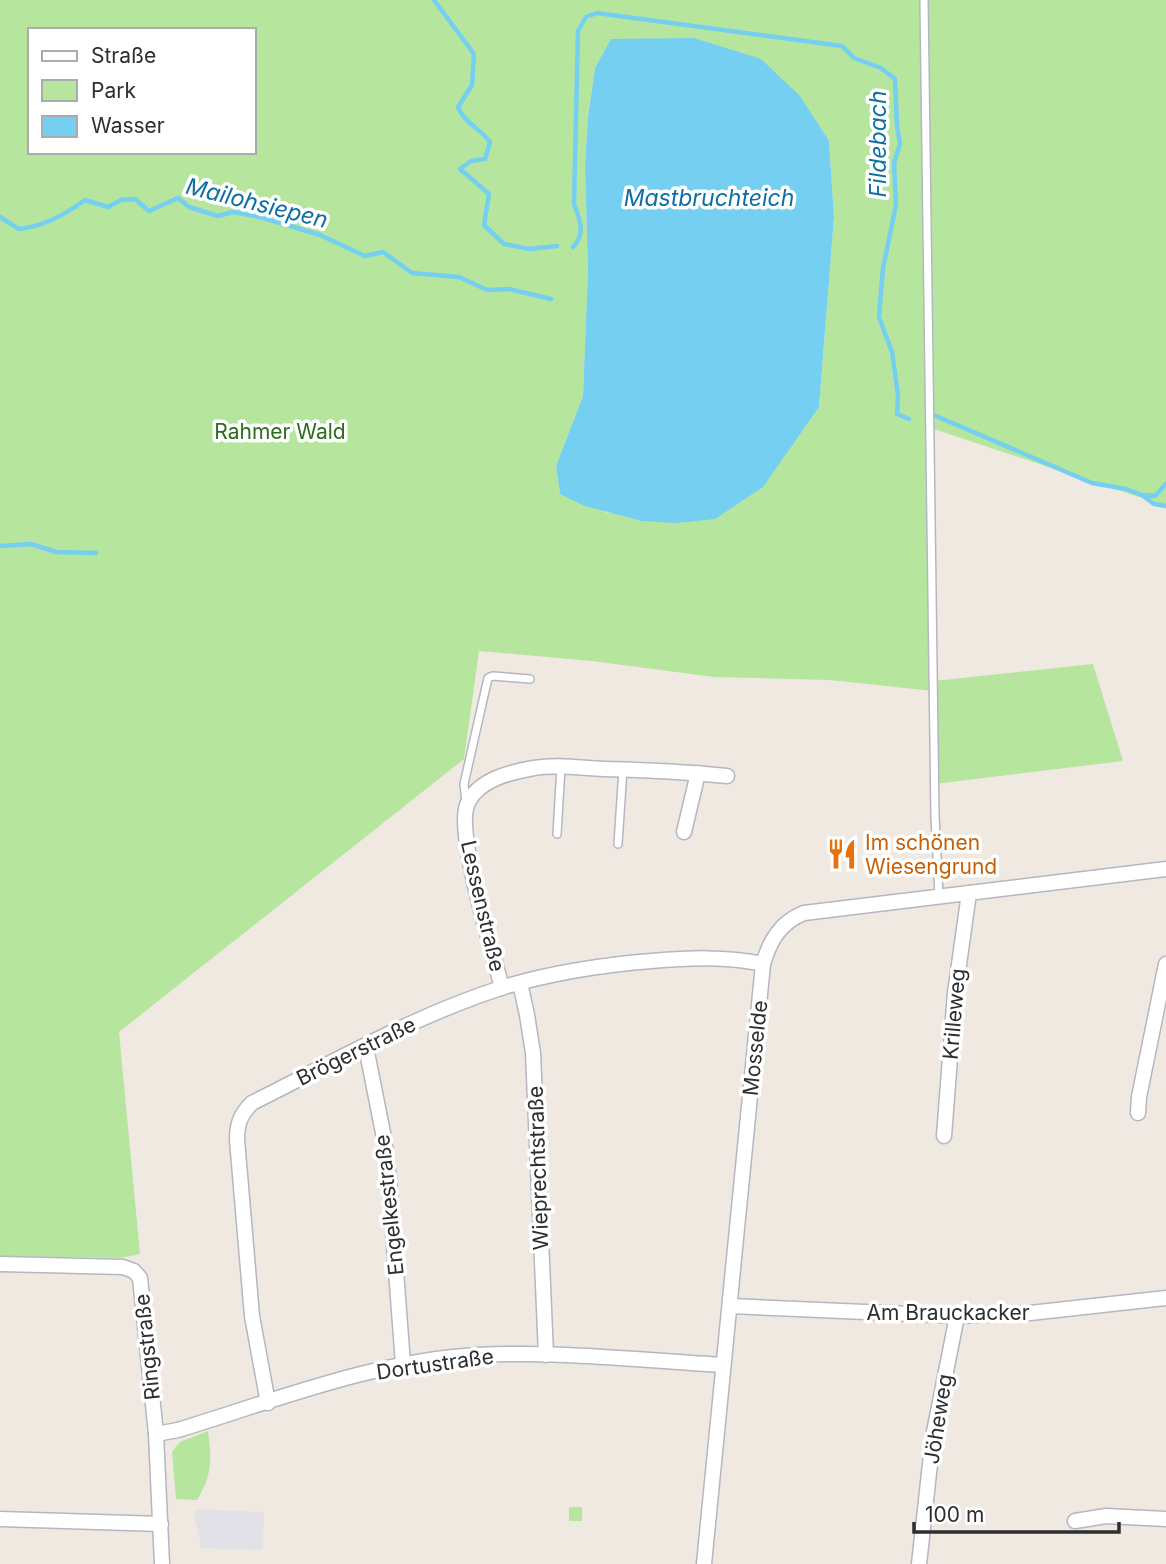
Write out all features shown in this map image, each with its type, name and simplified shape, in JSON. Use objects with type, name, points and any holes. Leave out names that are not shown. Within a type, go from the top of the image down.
[{"type":"street","points":[[467,806],[478,788],[500,777],[537,767],[727,776]]},
{"type":"street","points":[[684,832],[698,773]]},
{"type":"street","name":"Lessenstraße","points":[[467,806],[465,819],[468,855],[502,988]]},
{"type":"street","name":"Mosselde","points":[[704,1564],[763,964],[778,931],[793,918],[804,913],[1166,869]]},
{"type":"street","name":"Krilleweg","points":[[944,1136],[955,993],[969,893]]},
{"type":"street","name":"Brögerstraße","points":[[268,1403],[252,1316],[237,1140],[237,1125],[243,1112],[252,1103],[450,1006],[520,983],[590,968],[659,960],[743,960],[763,964]]},
{"type":"street","points":[[1138,1113],[1166,964]]},
{"type":"street","name":"Wieprechtstraße","points":[[520,983],[533,1053],[546,1354]]},
{"type":"street","name":"Engelkestraße","points":[[366,1047],[389,1178],[403,1364]]},
{"type":"street","name":"Ringstraße","points":[[0,1264],[124,1267],[134,1271],[140,1278],[156,1434]]},
{"type":"street","name":"Am Brauckacker","points":[[730,1306],[957,1316],[1030,1313],[1166,1298]]},
{"type":"street","name":"Jöheweg","points":[[919,1564],[933,1437],[957,1316]]},
{"type":"street","name":"Dortustraße","points":[[156,1434],[178,1430],[334,1381],[403,1364],[476,1355],[546,1354],[723,1365]]},
{"type":"street","points":[[156,1434],[162,1564]]},
{"type":"street","points":[[1076,1521],[1106,1516],[1166,1519]]},
{"type":"street","points":[[0,1519],[161,1524]]},
{"type":"lane","points":[[924,0],[935,816],[939,896]]},
{"type":"lane","points":[[467,806],[464,784],[488,678],[493,676],[530,679]]},
{"type":"lane","points":[[556,834],[561,767]]},
{"type":"lane","points":[[618,844],[623,769]]},
{"type":"shaded area","points":[[195,1509],[264,1512],[263,1550],[200,1548]]},
{"type":"green space","name":"Rahmer Wald","points":[[0,0],[1166,0],[1166,506],[931,428],[934,681],[1093,664],[1123,761],[935,784],[933,691],[830,680],[714,677],[592,661],[479,651],[464,759],[119,1032],[140,1254],[120,1258],[0,1256]],"holes":[[[612,39],[829,141],[834,217],[819,407],[796,438],[608,513],[560,494],[556,466],[583,396],[588,270],[585,166],[588,117],[595,68]]]},
{"type":"green space","points":[[208,1431],[210,1467],[206,1483],[197,1500],[176,1499],[172,1452],[180,1442]]},
{"type":"green space","points":[[569,1507],[582,1507],[582,1521],[569,1521]]},
{"type":"water","name":"Mastbruchteich","points":[[694,38],[761,59],[800,96],[829,141],[834,217],[819,407],[763,487],[715,519],[677,523],[642,521],[585,506],[560,494],[556,466],[583,396],[588,270],[585,166],[588,117],[595,68],[611,39]]},
{"type":"waterway","name":"Fildebach","points":[[434,0],[474,54],[472,85],[458,107],[464,117],[490,142],[485,159],[471,161],[460,169],[489,194],[484,225],[504,244],[529,249],[557,246]]},
{"type":"waterway","name":"Fildebach","points":[[573,247],[581,232],[574,204],[578,31],[586,17],[597,13],[842,46],[854,58],[881,68],[895,79],[900,144],[894,163],[896,205],[883,268],[879,317],[892,352],[898,395],[897,414],[909,419]]},
{"type":"waterway","name":"Mailohsiepen","points":[[0,217],[19,229],[54,219],[85,200],[108,207],[121,200],[135,199],[149,211],[178,198],[189,207],[218,216],[233,212],[260,217],[320,235],[365,256],[383,252],[412,273],[459,277],[487,290],[509,289],[551,299]]},
{"type":"waterway","name":"Fildebach","points":[[936,416],[1092,483],[1126,489],[1142,495],[1154,504],[1166,506]]},
{"type":"waterway","points":[[1145,495],[1155,496],[1166,484]]},
{"type":"waterway","points":[[0,546],[31,544],[56,552],[96,553]]},
{"type":"place","name":"Im schönen Wiesengrund","points":[[842,854]]}]
